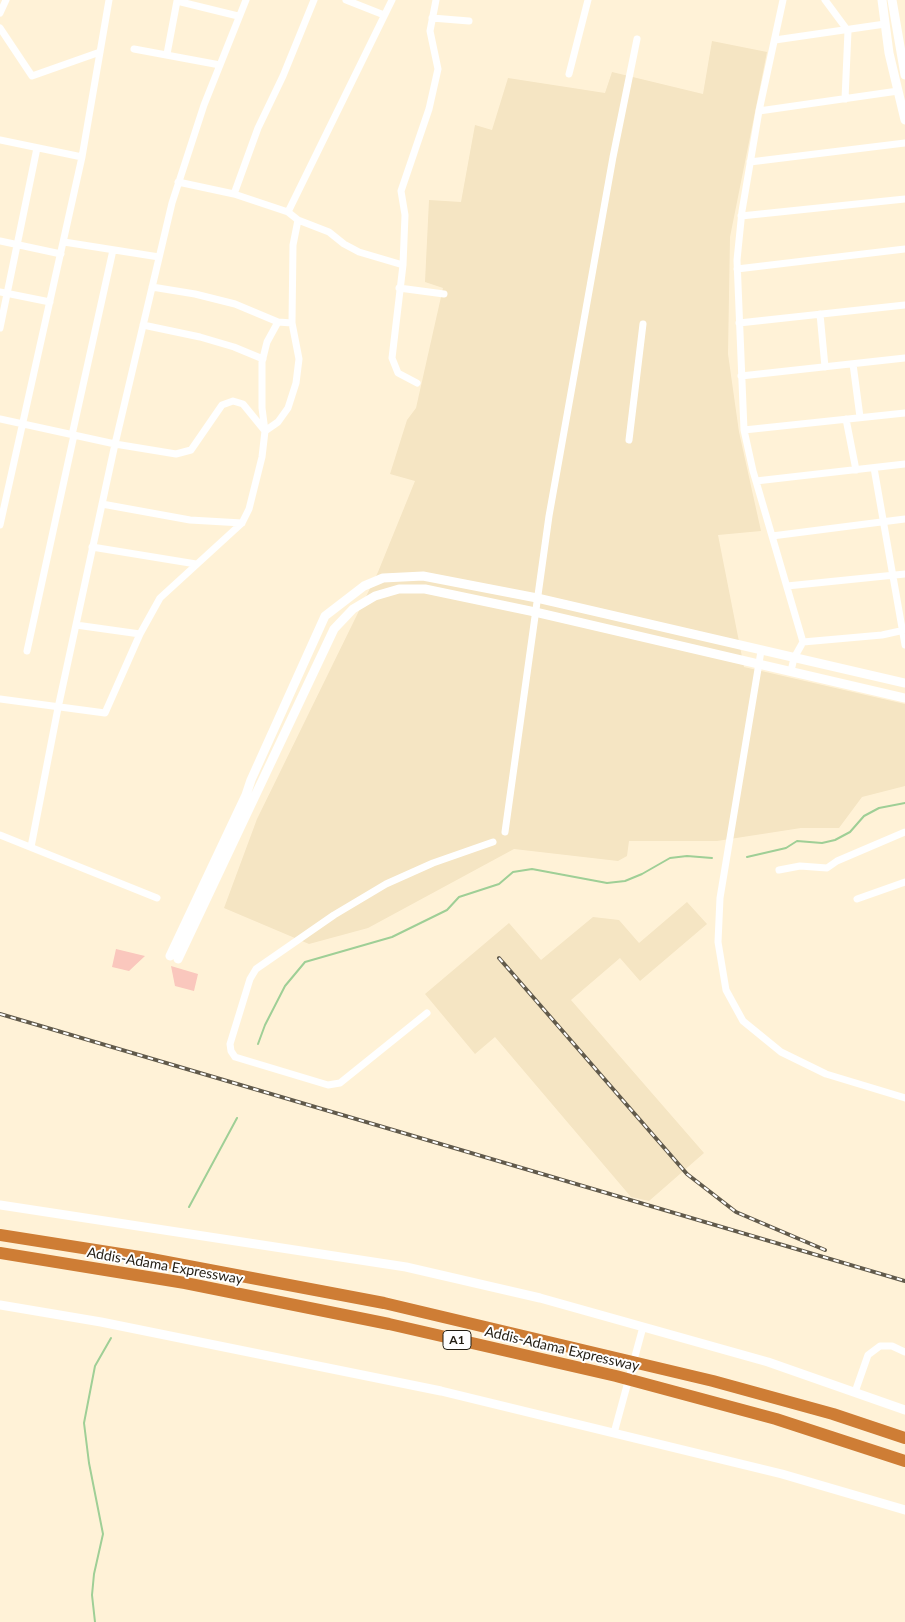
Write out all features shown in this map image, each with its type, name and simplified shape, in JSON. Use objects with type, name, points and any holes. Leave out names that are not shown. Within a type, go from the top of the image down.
[{"type":"highway","name":"Addis-Adama Expressway","points":[[0,1235],[146,1258],[384,1304],[713,1381],[833,1414],[905,1438]]},
{"type":"highway","name":"Addis-Adama Expressway","points":[[0,1253],[185,1283],[389,1324],[616,1376],[776,1419],[905,1462]]},
{"type":"street","points":[[0,13],[6,0]]},
{"type":"street","points":[[0,525],[82,157],[109,0]]},
{"type":"street","points":[[31,847],[92,547],[178,182],[204,105],[246,0]]},
{"type":"street","points":[[234,194],[258,128],[283,76],[314,0]]},
{"type":"street","points":[[346,0],[384,15]]},
{"type":"street","points":[[288,212],[392,0]]},
{"type":"street","points":[[417,383],[398,373],[392,358],[398,288],[403,265],[405,215],[402,188],[429,108],[438,68],[430,31],[436,0]]},
{"type":"street","points":[[569,74],[588,0]]},
{"type":"street","points":[[783,0],[750,162],[741,216],[737,269],[744,430],[756,481],[803,642],[794,658],[791,671]]},
{"type":"street","points":[[825,0],[848,31],[845,99]]},
{"type":"street","points":[[882,0],[889,53],[905,120]]},
{"type":"street","points":[[892,0],[905,75]]},
{"type":"street","points":[[167,54],[177,1],[238,16]]},
{"type":"street","points":[[432,18],[469,21]]},
{"type":"street","points":[[775,40],[848,31],[885,24]]},
{"type":"street","points":[[0,28],[32,76],[100,52]]},
{"type":"street","points":[[505,832],[537,598],[565,423],[613,157],[637,39]]},
{"type":"street","points":[[134,49],[220,65]]},
{"type":"street","points":[[889,53],[902,56]]},
{"type":"street","points":[[759,111],[898,91]]},
{"type":"street","points":[[0,140],[82,157]]},
{"type":"street","points":[[750,162],[905,143]]},
{"type":"street","points":[[0,328],[4,292],[17,244],[37,148]]},
{"type":"street","points":[[178,182],[234,194],[288,212],[298,220],[317,226],[359,252],[403,265]]},
{"type":"street","points":[[741,216],[905,199]]},
{"type":"street","points":[[265,431],[278,422],[288,408],[296,383],[299,360],[292,323],[293,245],[298,220]]},
{"type":"street","points":[[0,241],[61,254]]},
{"type":"street","points":[[64,242],[159,257]]},
{"type":"street","points":[[737,269],[905,249]]},
{"type":"street","points":[[27,651],[113,250]]},
{"type":"street","points":[[152,287],[195,294],[235,304],[278,322],[292,323]]},
{"type":"street","points":[[398,288],[444,294]]},
{"type":"street","points":[[4,292],[50,302]]},
{"type":"street","points":[[739,323],[905,305]]},
{"type":"street","points":[[820,314],[825,367]]},
{"type":"street","points":[[0,699],[105,713],[140,634],[160,598],[242,523],[249,509],[262,457],[265,431],[262,408],[262,359],[266,342],[278,322]]},
{"type":"street","points":[[629,440],[643,324]]},
{"type":"street","points":[[143,325],[200,337],[234,347],[262,359]]},
{"type":"street","points":[[741,376],[905,358]]},
{"type":"street","points":[[853,364],[860,417]]},
{"type":"street","points":[[0,419],[115,444],[176,454],[191,450],[200,441],[209,421],[222,404],[233,402],[243,404],[265,431]]},
{"type":"street","points":[[744,430],[905,412]]},
{"type":"street","points":[[846,419],[856,470]]},
{"type":"street","points":[[756,481],[905,464]]},
{"type":"street","points":[[874,468],[904,630],[905,645]]},
{"type":"street","points":[[102,504],[190,520],[242,523]]},
{"type":"street","points":[[772,536],[905,520]]},
{"type":"street","points":[[92,547],[196,564]]},
{"type":"street","points":[[787,586],[905,574]]},
{"type":"street","points":[[905,683],[537,598],[423,576],[383,578],[364,586],[325,616],[254,771],[246,795],[174,957],[334,629],[353,609],[375,596],[399,589],[425,589],[535,612],[905,698]]},
{"type":"street","points":[[76,625],[140,634]]},
{"type":"street","points":[[803,642],[882,635],[904,630]]},
{"type":"street","points":[[761,651],[722,886],[718,942],[726,990],[743,1021],[781,1052],[826,1074],[905,1098]]},
{"type":"street","points":[[779,870],[800,866],[827,868],[837,861],[905,832]]},
{"type":"street","points":[[0,835],[158,898]]},
{"type":"street","points":[[427,1013],[340,1083],[328,1085],[235,1057],[231,1051],[230,1044],[250,979],[256,969],[334,915],[386,884],[433,862],[493,842]]},
{"type":"street","points":[[857,900],[905,882]]},
{"type":"street","points":[[0,1204],[406,1267],[540,1298],[768,1362],[905,1410]]},
{"type":"street","points":[[0,1305],[101,1322],[441,1391],[782,1474],[905,1510]]},
{"type":"street","points":[[614,1433],[644,1327]]},
{"type":"street","points":[[855,1392],[868,1355],[880,1346],[892,1346],[905,1352]]},
{"type":"shaded area","points":[[712,41],[767,52],[730,237],[728,354],[739,432],[761,531],[718,535],[744,667],[905,704],[905,786],[862,797],[839,828],[801,828],[717,841],[629,841],[627,856],[618,861],[514,849],[368,928],[309,944],[224,908],[257,819],[378,572],[415,481],[390,474],[407,420],[416,408],[443,288],[425,282],[429,200],[461,202],[475,125],[492,130],[508,78],[605,93],[612,72],[703,94]]},
{"type":"shaded area","points":[[687,902],[707,924],[640,981],[620,958],[571,1000],[704,1153],[649,1201],[631,1197],[495,1037],[475,1054],[425,994],[509,923],[541,960],[593,917],[619,920],[639,943]]},
{"type":"shaded area","points":[[116,949],[145,956],[129,971],[112,967]]},
{"type":"shaded area","points":[[171,966],[198,974],[194,991],[175,986]]},
{"type":"waterway","points":[[747,857],[786,848],[797,841],[822,843],[835,840],[850,832],[864,816],[879,808],[905,803]]},
{"type":"waterway","points":[[258,1044],[265,1025],[285,986],[305,962],[392,937],[447,910],[459,897],[499,884],[513,872],[532,869],[607,883],[625,881],[642,874],[670,858],[687,856],[712,858]]},
{"type":"waterway","points":[[189,1207],[237,1118]]},
{"type":"waterway","points":[[95,1622],[92,1595],[94,1574],[103,1534],[89,1463],[84,1423],[95,1366],[111,1338]]},
{"type":"railway","points":[[499,958],[687,1174],[736,1212],[825,1250]]},
{"type":"railway","points":[[0,1014],[905,1281]]}]
